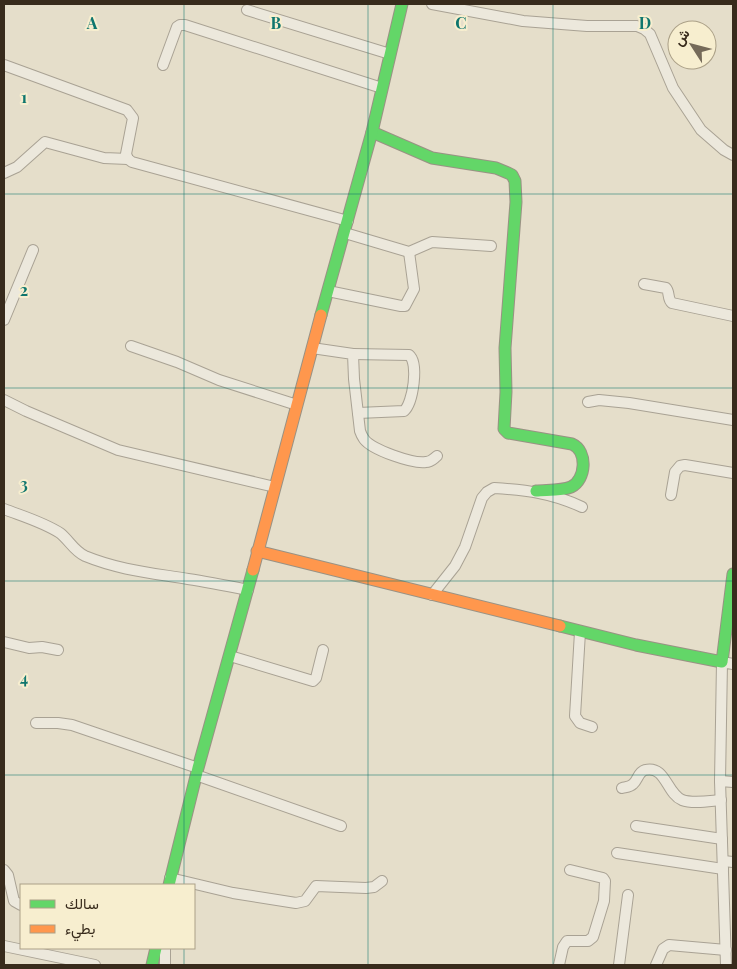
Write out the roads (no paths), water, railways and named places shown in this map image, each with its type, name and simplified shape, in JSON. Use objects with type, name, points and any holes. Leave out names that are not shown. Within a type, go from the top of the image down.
[{"type":"street","points":[[170,882],[197,771],[372,132],[402,4]]},
{"type":"street","points":[[432,4],[523,21],[587,26],[636,26],[644,28],[653,40],[673,88],[701,130],[724,150],[733,155]]},
{"type":"street","points":[[247,10],[390,54]]},
{"type":"street","points":[[163,65],[177,27],[185,25],[382,88]]},
{"type":"street","points":[[4,65],[127,110],[133,118],[126,154],[128,159]]},
{"type":"street","points":[[372,132],[432,158],[496,168],[512,175],[515,181],[516,202],[505,348],[506,392],[504,429],[508,433],[572,444],[579,447],[582,454],[582,467],[578,480],[571,487],[536,491]]},
{"type":"street","points":[[4,173],[17,167],[44,142],[104,158],[128,159],[137,164],[348,221]]},
{"type":"street","points":[[345,233],[409,252],[432,242],[491,246]]},
{"type":"street","points":[[4,320],[33,250]]},
{"type":"street","points":[[328,291],[405,306],[414,289],[409,252]]},
{"type":"street","points":[[644,284],[666,288],[672,303],[733,316]]},
{"type":"street","points":[[131,346],[177,362],[219,380],[297,406]]},
{"type":"street","points":[[312,348],[353,354],[409,355],[413,359],[414,378],[408,407],[404,411],[358,413]]},
{"type":"street","points":[[353,354],[360,431],[364,439],[386,453],[420,462],[431,461],[436,456]]},
{"type":"street","points":[[4,400],[26,412],[118,450],[275,487]]},
{"type":"street","points":[[588,402],[600,400],[629,403],[733,420]]},
{"type":"street","points":[[670,495],[675,472],[680,466],[733,473]]},
{"type":"street","points":[[432,595],[455,566],[465,547],[482,498],[487,492],[494,488],[536,491],[559,496],[582,507]]},
{"type":"street","points":[[4,509],[58,532],[77,551],[84,555],[117,567],[141,573],[189,579],[248,590]]},
{"type":"street","points":[[258,551],[580,632],[728,663]]},
{"type":"street","points":[[726,965],[726,864],[722,839],[720,781],[733,574]]},
{"type":"street","points":[[580,632],[575,716],[580,723],[592,727]]},
{"type":"street","points":[[4,642],[30,648],[42,647],[58,650]]},
{"type":"street","points":[[230,656],[312,682],[316,678],[323,650]]},
{"type":"street","points":[[36,723],[72,725],[341,826]]},
{"type":"street","points":[[622,788],[631,786],[640,773],[647,770],[656,771],[664,777],[670,791],[682,800],[721,800]]},
{"type":"street","points":[[720,781],[733,782]]},
{"type":"street","points":[[636,826],[722,839]]},
{"type":"street","points":[[617,853],[726,864]]},
{"type":"street","points":[[4,870],[8,875],[14,901],[20,904]]},
{"type":"street","points":[[559,965],[563,947],[567,941],[588,941],[592,937],[604,901],[605,881],[603,878],[570,870]]},
{"type":"street","points":[[195,886],[296,903],[305,901],[316,886],[366,888],[374,887],[382,882]]},
{"type":"street","points":[[619,965],[628,895]]},
{"type":"street","points":[[656,965],[663,949],[669,945],[726,950]]},
{"type":"street","points":[[4,946],[96,965]]},
{"type":"street","points":[[152,965],[156,949]]},
{"type":"street","points":[[164,949],[164,965]]}]
